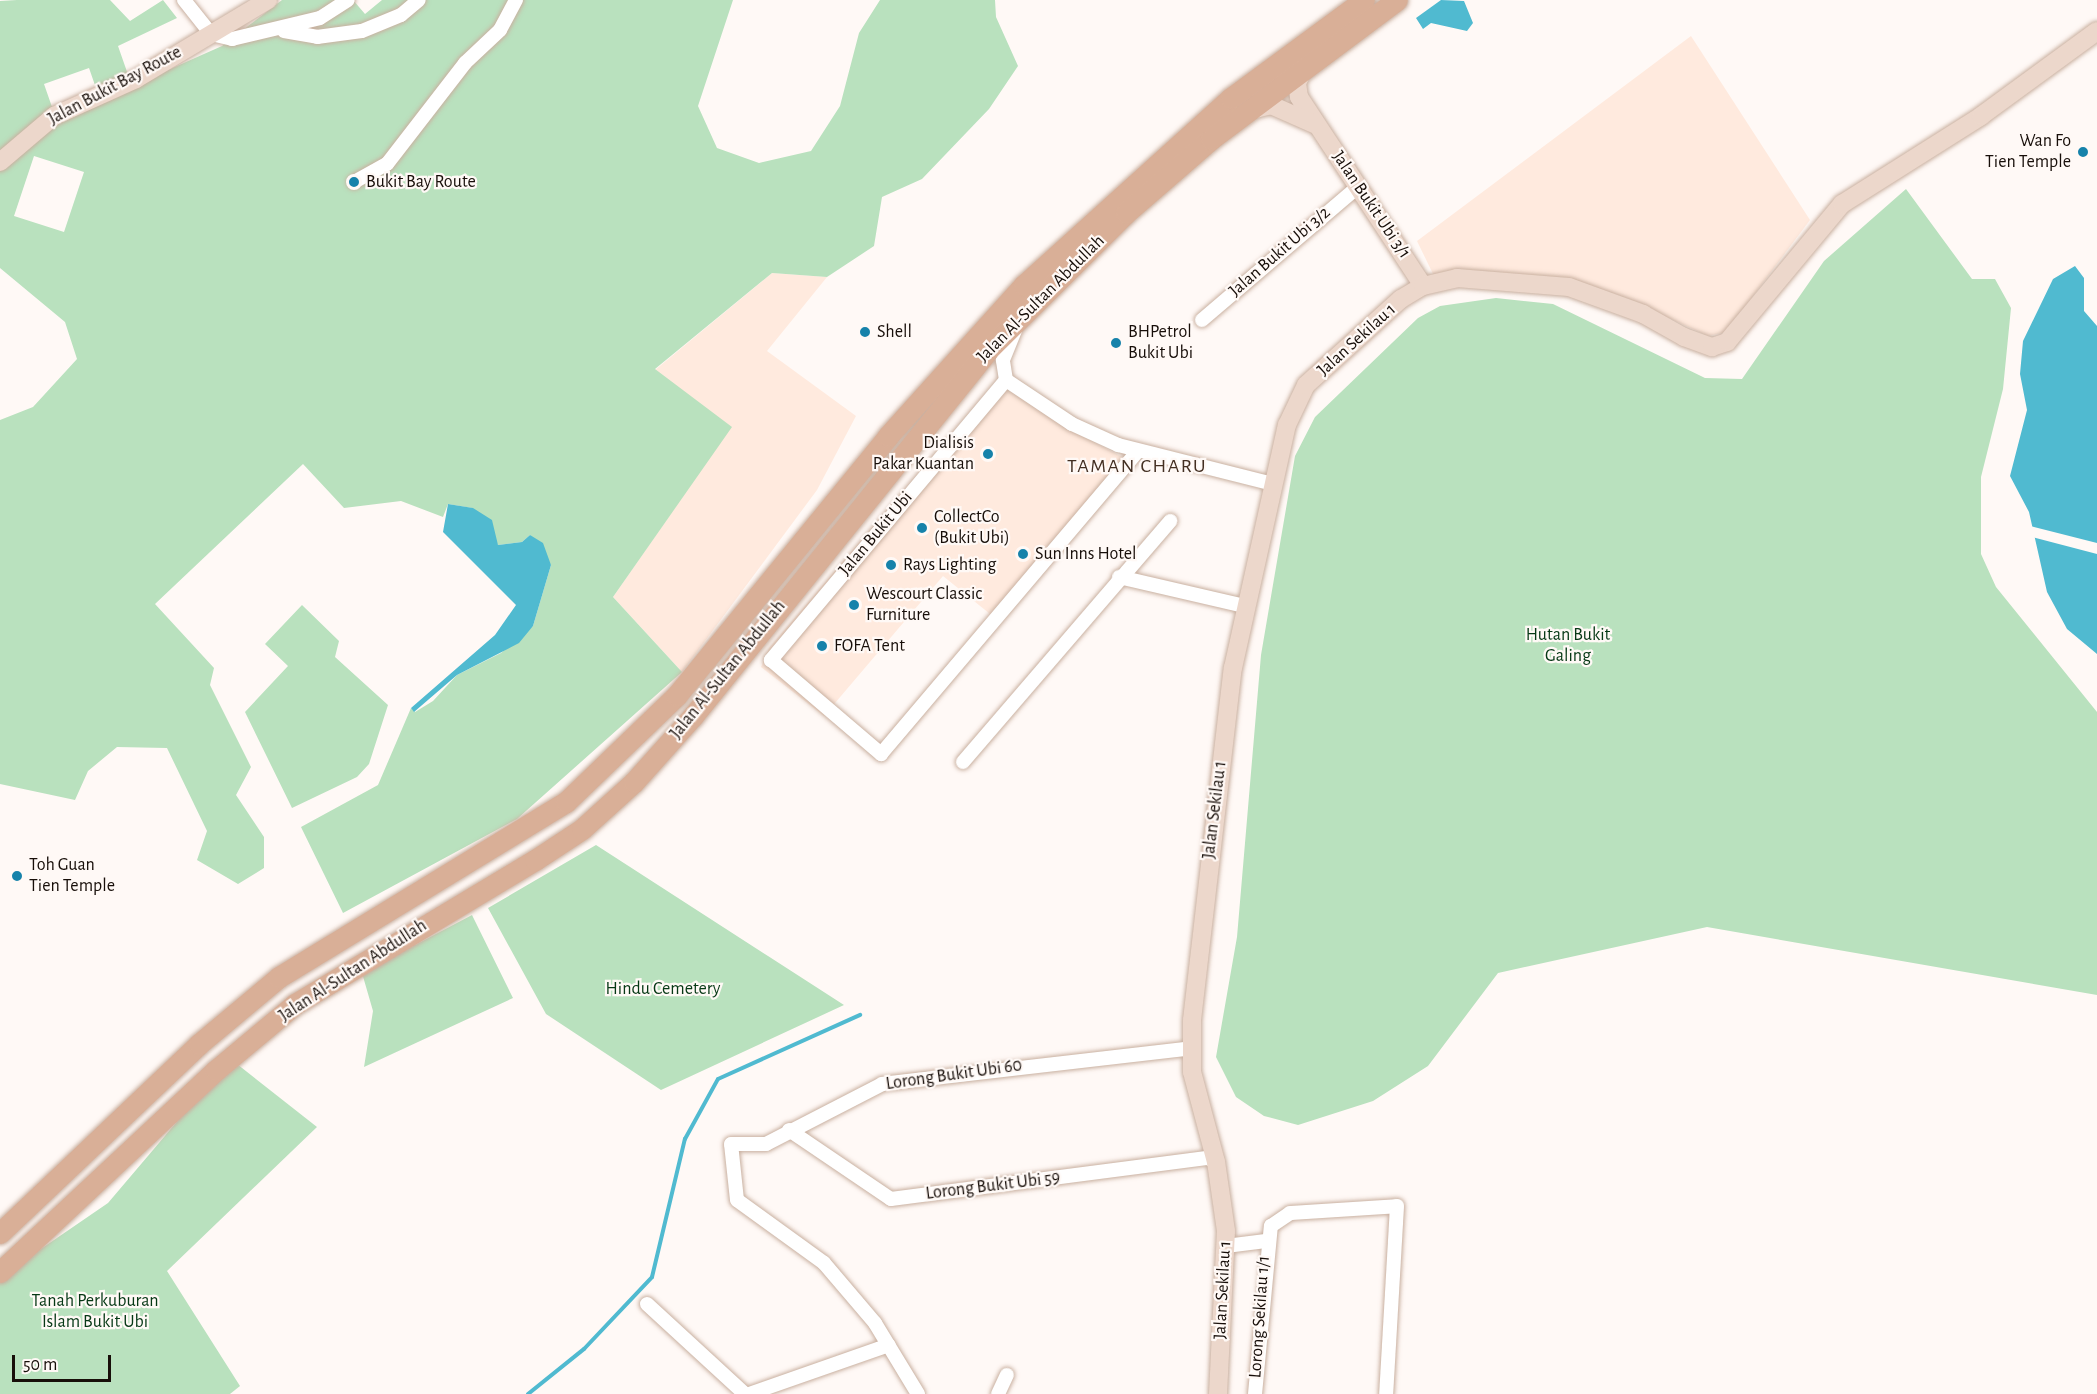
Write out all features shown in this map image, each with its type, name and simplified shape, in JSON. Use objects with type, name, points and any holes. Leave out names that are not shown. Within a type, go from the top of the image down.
[{"type":"main road","name":"Jalan Al-Sultan Abdullah","points":[[0,1233],[199,1044],[279,977],[566,802],[677,695],[888,436],[1016,293],[1231,98],[1364,0]]},
{"type":"main road","name":"Jalan Al-Sultan Abdullah","points":[[0,1272],[216,1070],[295,1004],[535,860],[582,829],[634,782],[987,351],[1126,213],[1239,115],[1309,61],[1397,0]]},
{"type":"street","points":[[184,0],[211,34],[232,39],[279,31],[320,18],[348,0]]},
{"type":"street","name":"Jalan Bukit Bay Route","points":[[0,162],[54,116],[135,79],[268,0]]},
{"type":"street","points":[[279,31],[317,36],[362,31],[401,15],[419,0]]},
{"type":"street","points":[[354,182],[387,164],[465,63],[500,30],[516,0]]},
{"type":"street","name":"Jalan Sekilau 1","points":[[1218,1394],[1226,1246],[1216,1162],[1191,1048],[1219,777],[1245,606],[1287,425],[1306,385],[1401,299],[1424,286],[1457,278],[1569,287],[1643,314],[1684,338],[1712,347],[1726,342],[1842,204],[1982,116],[2097,31]]},
{"type":"street","name":"Jalan Bukit Ubi 3/1","points":[[1309,61],[1297,90],[1316,124],[1424,286]]},
{"type":"street","points":[[1239,115],[1271,105],[1316,124]]},
{"type":"street","name":"Jalan Bukit Ubi 3/2","points":[[1202,320],[1359,186]]},
{"type":"street","points":[[1025,314],[1005,352],[1006,380],[1072,424],[1137,452],[1273,484]]},
{"type":"street","name":"Jalan Bukit Ubi","points":[[1006,380],[771,660],[880,754],[1137,452]]},
{"type":"street","points":[[963,762],[1119,577],[1170,521]]},
{"type":"street","points":[[1119,577],[1245,606]]},
{"type":"street","name":"Lorong Bukit Ubi 60","points":[[889,1345],[824,1263],[737,1200],[731,1144],[758,1146],[882,1083],[1191,1048]]},
{"type":"street","name":"Lorong Bukit Ubi 59","points":[[789,1130],[891,1199],[1208,1158],[1216,1162]]},
{"type":"street","points":[[1226,1246],[1266,1241],[1271,1226],[1290,1213],[1397,1206],[1386,1394]]},
{"type":"street","name":"Lorong Sekilau 1/1","points":[[1255,1394],[1266,1241]]},
{"type":"street","points":[[647,1304],[747,1394],[889,1345],[918,1394]]},
{"type":"street","points":[[998,1394],[1007,1375]]},
{"type":"shaded area","points":[[1691,36],[1810,220],[1726,332],[1708,336],[1634,302],[1434,276],[1417,241]]},
{"type":"shaded area","points":[[772,273],[827,277],[767,351],[856,416],[817,490],[682,672],[613,597],[731,427],[655,370]]},
{"type":"shaded area","points":[[998,380],[1065,427],[1126,459],[995,618],[943,576],[824,716],[761,667],[769,648]]},
{"type":"green space","points":[[110,0],[130,21],[163,0],[177,18],[118,46],[132,86],[222,46],[282,0],[353,0],[365,14],[382,0],[733,0],[698,106],[717,148],[759,163],[811,151],[840,106],[859,33],[880,0],[995,0],[996,17],[1018,66],[989,109],[922,179],[882,197],[874,246],[827,277],[772,273],[655,369],[732,427],[613,597],[682,672],[517,819],[343,913],[301,827],[378,785],[411,708],[415,712],[433,701],[457,675],[501,653],[533,626],[551,565],[530,535],[522,542],[498,545],[472,508],[448,504],[443,517],[401,501],[344,508],[303,464],[155,604],[214,668],[210,685],[251,767],[236,795],[264,837],[264,868],[238,884],[197,860],[207,831],[167,748],[117,747],[88,771],[75,800],[0,784],[0,420],[33,407],[77,359],[65,322],[0,268],[0,1]],"holes":[[[89,68],[97,91],[52,107],[44,84]],[[34,156],[84,172],[64,232],[14,216]]]},
{"type":"green space","name":"Hutan Bukit Galing","points":[[1906,189],[1972,279],[1995,279],[2011,308],[2003,389],[1981,477],[1981,554],[1996,587],[2097,712],[2097,995],[1707,927],[1498,973],[1428,1066],[1373,1101],[1298,1125],[1264,1116],[1236,1097],[1216,1057],[1237,937],[1261,655],[1295,456],[1315,417],[1418,318],[1440,306],[1496,298],[1553,304],[1705,378],[1742,379],[1824,261]]},
{"type":"green space","points":[[302,605],[339,641],[335,657],[388,705],[369,764],[357,777],[292,808],[245,712],[288,666],[265,644]]},
{"type":"green space","name":"Hindu Cemetery","points":[[596,845],[844,1005],[661,1090],[546,1014],[488,908]]},
{"type":"green space","points":[[472,915],[513,998],[364,1067],[373,1011],[362,973]]},
{"type":"green space","name":"Tanah Perkuburan Islam Bukit Ubi","points":[[237,1064],[317,1127],[167,1271],[240,1386],[230,1394],[0,1394],[0,1277],[108,1203],[198,1097]]},
{"type":"water","points":[[1441,0],[1464,1],[1473,23],[1467,31],[1431,23],[1423,29],[1416,18]]},
{"type":"water","points":[[2075,266],[2084,278],[2084,311],[2097,326],[2097,654],[2067,629],[2047,592],[2029,512],[2010,476],[2027,410],[2020,374],[2023,341],[2053,279]]},
{"type":"water","points":[[448,504],[473,508],[492,520],[498,545],[522,542],[530,535],[543,543],[551,565],[533,626],[519,643],[457,675],[414,712],[411,708],[495,635],[516,605],[443,532]]},
{"type":"pier","points":[[2026,525],[2097,543],[2097,554],[2028,536]]},
{"type":"waterway","points":[[528,1394],[584,1349],[652,1277],[685,1139],[718,1079],[860,1015]]},
{"type":"place","name":"Wan Fo Tien Temple","points":[[2083,152]]},
{"type":"place","name":"Bukit Bay Route","points":[[354,182]]},
{"type":"place","name":"Shell","points":[[865,332]]},
{"type":"place","name":"BHPetrol Bukit Ubi","points":[[1116,343]]},
{"type":"place","name":"Dialisis Pakar Kuantan","points":[[988,454]]},
{"type":"place","name":"CollectCo (Bukit Ubi)","points":[[922,528]]},
{"type":"place","name":"Sun Inns Hotel","points":[[1023,554]]},
{"type":"place","name":"Rays Lighting","points":[[891,565]]},
{"type":"place","name":"Wescourt Classic Furniture","points":[[854,605]]},
{"type":"place","name":"FOFA Tent","points":[[822,646]]},
{"type":"place","name":"Toh Guan Tien Temple","points":[[17,876]]},
{"type":"district","name":"TAMAN CHARU","points":[[1137,466]]}]
